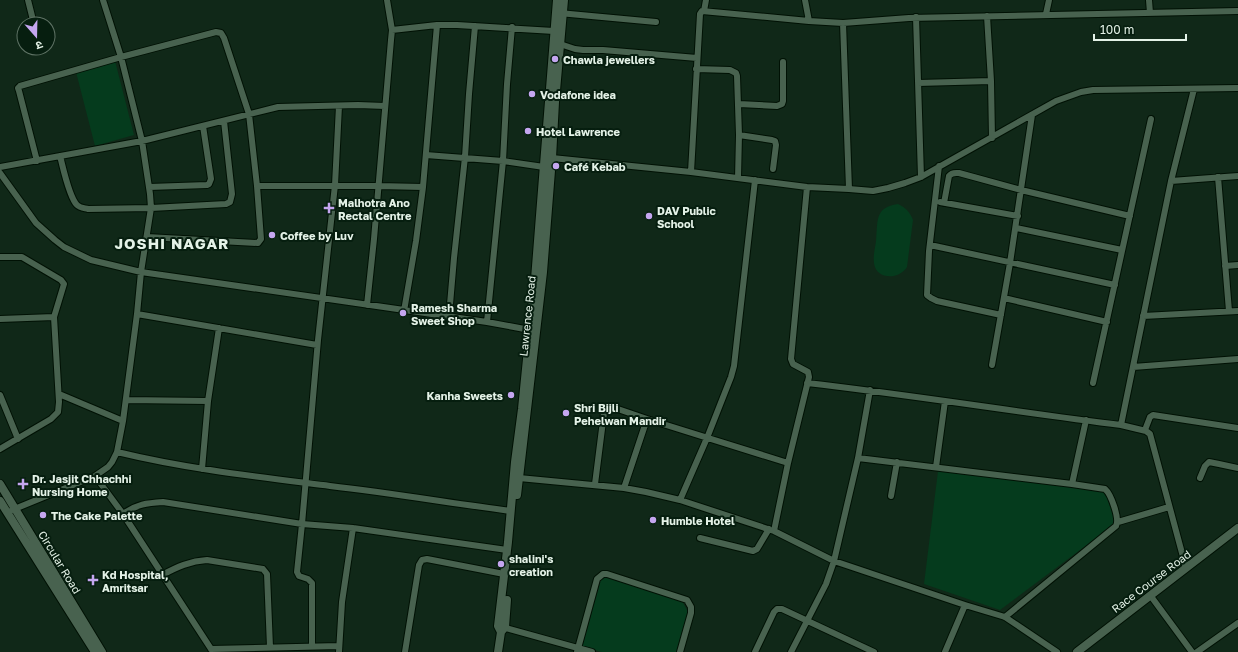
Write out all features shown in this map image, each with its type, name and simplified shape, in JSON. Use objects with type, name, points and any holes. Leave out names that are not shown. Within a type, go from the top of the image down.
[{"type":"street","points":[[28,0],[32,16]]},
{"type":"street","points":[[6,512],[95,476],[108,467],[117,452],[123,421],[141,272],[151,208],[142,141],[121,57],[104,0]]},
{"type":"street","points":[[367,304],[392,30],[387,0]]},
{"type":"street","name":"Lawrence Road","points":[[501,628],[504,574],[515,462],[552,158],[554,102],[560,44],[557,0]]},
{"type":"street","name":"Lawrence Road","points":[[498,652],[519,478],[542,235],[544,167],[554,31],[564,0]]},
{"type":"street","points":[[691,172],[700,14],[704,11],[706,0]]},
{"type":"street","points":[[805,0],[809,21]]},
{"type":"street","points":[[1046,14],[1049,0]]},
{"type":"street","points":[[1149,0],[1150,13]]},
{"type":"street","points":[[704,11],[843,23],[916,17],[1238,11]]},
{"type":"street","points":[[559,13],[608,16],[656,22]]},
{"type":"street","points":[[987,16],[991,81],[992,138]]},
{"type":"street","points":[[916,17],[921,177]]},
{"type":"street","points":[[843,23],[849,189]]},
{"type":"street","points":[[392,30],[437,24],[512,27],[554,31]]},
{"type":"street","points":[[404,311],[416,241],[423,187],[437,24]]},
{"type":"street","points":[[449,316],[465,157],[468,94],[475,26]]},
{"type":"street","points":[[488,322],[503,161],[512,27]]},
{"type":"street","points":[[37,161],[19,92],[19,86],[121,57],[219,32],[224,38],[249,114],[261,239],[258,243],[147,237]]},
{"type":"street","points":[[560,44],[574,49],[583,50],[603,50],[697,58]]},
{"type":"street","points":[[739,104],[781,105],[783,101],[783,62]]},
{"type":"street","points":[[696,69],[730,70],[736,73],[738,80],[739,104],[738,178]]},
{"type":"street","points":[[918,83],[991,81]]},
{"type":"street","points":[[552,158],[691,172],[807,187],[873,190],[888,188],[921,177],[1056,101],[1081,92],[1093,90],[1238,88]]},
{"type":"street","points":[[1121,425],[1171,181],[1194,89]]},
{"type":"street","points":[[312,646],[311,581],[299,576],[297,572],[317,345],[335,186],[339,106]]},
{"type":"street","points":[[0,167],[142,141],[278,107],[385,106]]},
{"type":"street","points":[[992,365],[1018,216],[1032,115]]},
{"type":"street","points":[[1093,383],[1151,118]]},
{"type":"street","points":[[60,156],[72,199],[78,206],[88,209],[151,208],[226,204],[230,202],[232,194],[224,121]]},
{"type":"street","points":[[149,187],[209,184],[211,179],[203,126]]},
{"type":"street","points":[[739,136],[774,140],[776,145],[773,169]]},
{"type":"street","points":[[426,155],[465,157],[544,167]]},
{"type":"street","points":[[939,166],[930,245],[928,297],[937,301],[1001,315]]},
{"type":"street","points":[[0,173],[36,223],[64,247],[91,260],[141,272],[367,304],[404,311],[449,316],[530,330]]},
{"type":"street","points":[[944,203],[949,176],[954,173],[959,173],[1021,190],[1130,216]]},
{"type":"street","points":[[1171,181],[1218,176],[1238,176]]},
{"type":"street","points":[[1218,176],[1229,311]]},
{"type":"street","points":[[680,500],[707,438],[734,366],[755,180]]},
{"type":"street","points":[[257,186],[423,187]]},
{"type":"street","points":[[700,538],[753,551],[757,549],[771,530],[809,376],[808,373],[792,364],[791,359],[807,187]]},
{"type":"street","points":[[935,201],[1018,216]]},
{"type":"street","points":[[1016,228],[1122,250]]},
{"type":"street","points":[[930,245],[1115,285]]},
{"type":"street","points":[[0,257],[17,256],[25,258],[64,284],[54,317],[59,408],[52,419],[0,450]]},
{"type":"street","points":[[1225,266],[1238,265]]},
{"type":"street","points":[[1004,298],[1107,322]]},
{"type":"street","points":[[1143,316],[1238,311]]},
{"type":"street","points":[[137,314],[317,345]]},
{"type":"street","points":[[0,319],[54,317]]},
{"type":"street","points":[[202,469],[208,401],[219,328]]},
{"type":"street","points":[[1133,367],[1238,359]]},
{"type":"street","points":[[807,383],[870,390],[945,402],[1121,425],[1149,432],[1186,568]]},
{"type":"street","points":[[791,652],[826,584],[834,561],[858,458],[870,390]]},
{"type":"street","points":[[59,394],[123,421]]},
{"type":"street","points":[[0,395],[18,439]]},
{"type":"street","points":[[126,400],[208,401]]},
{"type":"street","points":[[936,467],[945,402]]},
{"type":"street","points":[[595,484],[604,413],[608,407],[788,463]]},
{"type":"street","points":[[1144,430],[1150,417],[1153,416],[1238,428]]},
{"type":"street","points":[[624,488],[647,420]]},
{"type":"street","points":[[1072,484],[1086,420]]},
{"type":"street","points":[[117,452],[140,458],[202,469],[511,511]]},
{"type":"street","points":[[858,458],[1105,489],[1110,495],[1118,522]]},
{"type":"street","points":[[891,496],[897,462]]},
{"type":"street","points":[[1200,478],[1208,462],[1238,468]]},
{"type":"street","points":[[95,476],[123,514],[212,650],[312,646],[339,649],[345,578],[353,528]]},
{"type":"street","points":[[519,478],[595,484],[646,492],[680,500],[771,530],[834,561],[965,606],[1005,618],[1057,652]]},
{"type":"street","name":"Circular Road","points":[[0,484],[102,652]]},
{"type":"street","name":"Circular Road","points":[[0,501],[95,652]]},
{"type":"street","points":[[123,514],[137,505],[152,502],[163,502],[302,524],[353,528],[507,550]]},
{"type":"street","points":[[1005,618],[1116,526],[1118,522],[1169,506]]},
{"type":"street","name":"Race Course Road","points":[[1077,652],[1238,528]]},
{"type":"street","points":[[162,575],[185,564],[200,560],[263,569],[267,574],[270,647]]},
{"type":"street","points":[[405,652],[418,565],[422,560],[504,574]]},
{"type":"street","points":[[578,650],[597,579],[604,574],[607,574],[687,600],[691,607],[692,613],[680,652]]},
{"type":"street","points":[[1150,595],[1192,652]]},
{"type":"street","points":[[945,652],[965,606]]},
{"type":"street","points":[[755,652],[774,612],[777,609],[782,609],[874,652]]},
{"type":"street","points":[[1197,652],[1238,623]]},
{"type":"street","points":[[501,628],[578,650],[592,652]]},
{"type":"green space","points":[[115,61],[134,135],[95,146],[76,72]]},
{"type":"green space","points":[[898,204],[907,210],[913,220],[907,267],[899,274],[888,276],[879,273],[874,263],[878,222],[881,212],[885,208]]},
{"type":"green space","points":[[938,471],[1104,490],[1116,523],[1000,610],[924,584]]},
{"type":"green space","points":[[602,576],[681,599],[688,612],[677,652],[602,652],[582,647]]},
{"type":"place","name":"Chawla jewellers","points":[[555,59]]},
{"type":"place","name":"Vodafone idea","points":[[532,94]]},
{"type":"place","name":"Hotel Lawrence","points":[[528,131]]},
{"type":"place","name":"Café Kebab","points":[[556,166]]},
{"type":"place","name":"Malhotra Ano Rectal Centre","points":[[329,208]]},
{"type":"place","name":"DAV Public School","points":[[649,216]]},
{"type":"place","name":"Coffee by Luv","points":[[272,235]]},
{"type":"place","name":"Ramesh Sharma Sweet Shop","points":[[403,313]]},
{"type":"place","name":"Kanha Sweets","points":[[511,395]]},
{"type":"place","name":"Shri Bijli Pehelwan Mandir","points":[[566,413]]},
{"type":"place","name":"Dr. Jasjit Chhachhi Nursing Home","points":[[23,484]]},
{"type":"place","name":"The Cake Palette","points":[[43,515]]},
{"type":"place","name":"Humble Hotel","points":[[653,520]]},
{"type":"place","name":"shalini's creation","points":[[501,564]]},
{"type":"place","name":"Kd Hospital, Amritsar","points":[[93,580]]},
{"type":"district","name":"JOSHI NAGAR","points":[[172,243]]}]
